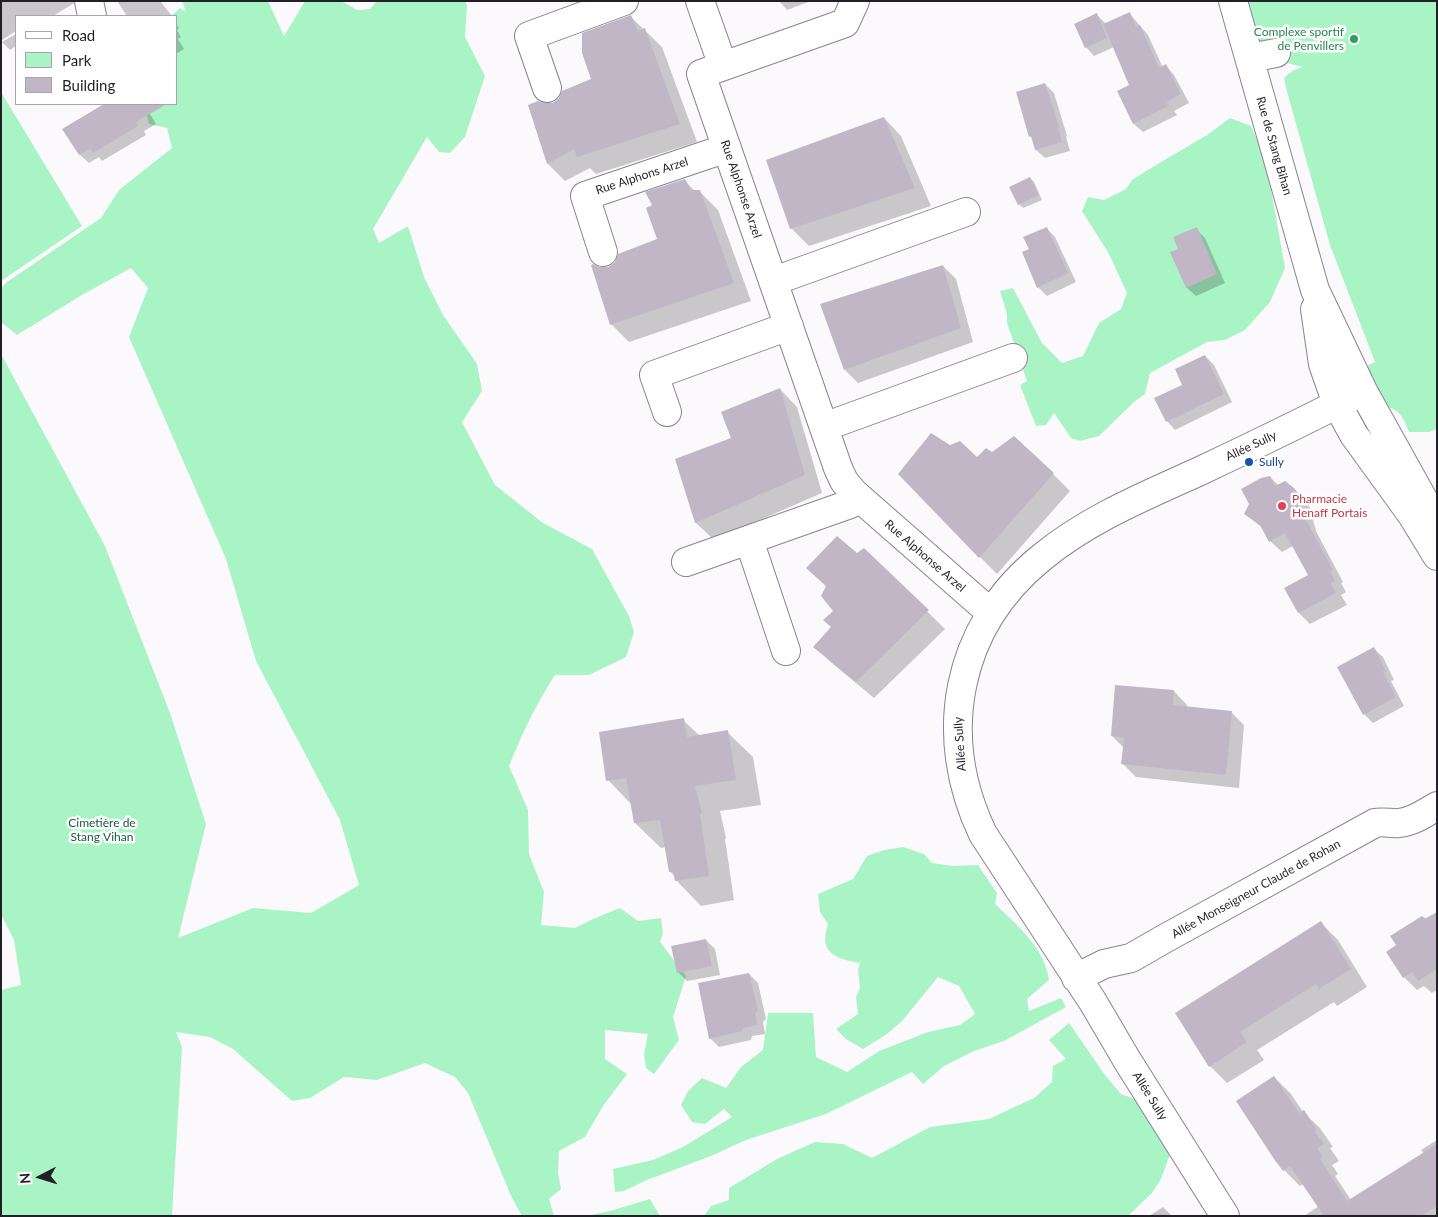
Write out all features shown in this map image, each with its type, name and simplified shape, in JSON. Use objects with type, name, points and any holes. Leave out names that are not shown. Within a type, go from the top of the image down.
[{"type":"street","points":[[547,88],[529,36],[624,1]]},
{"type":"street","points":[[700,1],[723,66]]},
{"type":"street","name":"Rue Alphonse Arzel","points":[[854,1],[845,23],[701,74],[844,481],[859,498],[991,614]]},
{"type":"street","name":"Rue de Stang Bihan","points":[[1233,1],[1315,290],[1315,311],[1320,348],[1329,384],[1351,398],[1354,435],[1412,515],[1437,556]]},
{"type":"street","points":[[1250,58],[1276,53]]},
{"type":"street","name":"Rue Alphons Arzel","points":[[603,252],[584,196],[727,148]]},
{"type":"street","points":[[774,281],[966,212]]},
{"type":"street","points":[[667,412],[654,375],[789,326]]},
{"type":"street","points":[[824,427],[1013,358]]},
{"type":"street","points":[[1351,398],[1383,450],[1394,464],[1408,473],[1437,524]]},
{"type":"street","name":"Allée Sully","points":[[1225,1216],[1127,1060],[1093,1002],[992,850],[975,818],[966,791],[958,752],[958,701],[972,652],[981,631],[991,614],[1016,582],[1040,558],[1104,516],[1351,398]]},
{"type":"street","points":[[686,562],[850,504],[859,498]]},
{"type":"street","points":[[749,540],[786,651]]},
{"type":"street","name":"Allée Monseigneur Claude de Rohan","points":[[1076,978],[1094,967],[1131,958],[1144,952],[1164,939],[1375,823],[1384,821],[1396,824],[1406,823],[1437,806]]},
{"type":"green space","name":"Cimetière de Stang Vihan","points":[[182,1],[268,1],[284,36],[305,1],[339,1],[357,10],[370,9],[377,1],[465,1],[467,5],[465,37],[485,76],[465,137],[450,153],[439,152],[427,137],[373,229],[379,243],[408,226],[424,277],[443,315],[477,364],[482,391],[462,422],[495,485],[543,523],[592,549],[629,616],[634,632],[626,657],[589,675],[555,675],[530,719],[509,766],[528,810],[529,854],[544,892],[541,925],[575,928],[620,908],[638,921],[661,918],[663,933],[660,942],[686,976],[673,1017],[679,1040],[654,1074],[646,1068],[644,1055],[648,1034],[605,1030],[605,1059],[627,1074],[603,1106],[585,1137],[559,1151],[558,1173],[561,1189],[549,1199],[554,1216],[522,1216],[512,1198],[468,1093],[455,1077],[425,1063],[377,1080],[344,1077],[310,1098],[292,1101],[233,1049],[210,1037],[176,1032],[182,1047],[172,1216],[1,1216],[1,990],[21,985],[14,940],[1,914],[1,354],[105,546],[170,713],[206,824],[178,938],[253,908],[311,913],[359,885],[340,820],[256,661],[226,559],[129,337],[148,288],[131,268],[82,295],[17,335],[1,322],[1,288],[101,218],[119,190],[172,148],[167,128],[149,124],[144,105],[178,105],[178,15],[172,15],[180,8],[186,12]]},
{"type":"green space","points":[[1241,1],[1437,1],[1437,429],[1429,432],[1409,432],[1402,416],[1388,407],[1373,386],[1368,365],[1375,362],[1330,245],[1286,88],[1284,78],[1292,71],[1302,67],[1280,61],[1260,42]]},
{"type":"green space","points":[[1,92],[82,226],[1,281]]},
{"type":"green space","points":[[1230,118],[1251,126],[1266,161],[1285,268],[1270,302],[1245,330],[1225,340],[1207,342],[1150,373],[1145,394],[1134,402],[1099,436],[1080,441],[1071,438],[1054,413],[1046,425],[1036,426],[1020,385],[1027,381],[1007,323],[1007,314],[1000,291],[1013,288],[1042,343],[1062,363],[1083,356],[1099,323],[1121,309],[1127,293],[1109,254],[1082,211],[1088,197],[1104,200],[1126,189],[1132,180],[1207,135]]},
{"type":"green space","points":[[903,847],[924,854],[932,863],[953,866],[978,865],[997,893],[995,904],[1029,938],[1036,947],[1046,968],[1049,980],[1027,999],[1029,1011],[1061,998],[1066,1007],[1004,1041],[974,1051],[944,1066],[923,1084],[912,1072],[826,1114],[746,1140],[624,1191],[615,1192],[613,1169],[653,1160],[683,1147],[732,1117],[724,1109],[705,1124],[692,1122],[681,1105],[688,1091],[702,1078],[726,1088],[741,1067],[763,1050],[768,1013],[813,1013],[816,1057],[847,1072],[879,1051],[928,1032],[960,1025],[975,1014],[959,986],[938,977],[902,1021],[887,1034],[863,1049],[846,1039],[836,1029],[858,1014],[856,997],[860,988],[858,970],[860,963],[837,957],[827,948],[825,942],[828,924],[820,912],[818,894],[853,879],[867,856],[884,850]]},
{"type":"green space","points":[[1069,1023],[1105,1075],[1121,1094],[1138,1100],[1172,1149],[1161,1179],[1152,1193],[1128,1216],[704,1216],[711,1206],[729,1200],[729,1188],[777,1159],[815,1142],[843,1144],[872,1158],[930,1127],[989,1119],[1034,1098],[1052,1082],[1053,1066],[1066,1059],[1049,1040]]},
{"type":"green space","points":[[650,1199],[660,1216],[586,1216],[610,1211]]},
{"type":"building","points":[[1130,12],[1136,27],[1140,25],[1159,68],[1166,64],[1181,94],[1167,102],[1169,106],[1133,124],[1117,91],[1129,85],[1103,24]]},
{"type":"building","points":[[1097,13],[1107,38],[1085,48],[1074,24]]},
{"type":"building","points":[[631,15],[638,31],[645,28],[680,124],[577,157],[574,149],[547,164],[528,105],[538,101],[553,103],[559,98],[562,91],[591,79],[582,53],[582,33]]},
{"type":"building","points":[[1045,83],[1062,142],[1035,150],[1031,136],[1029,137],[1016,92]]},
{"type":"building","points":[[102,105],[165,105],[136,122],[138,126],[93,153],[90,149],[79,155],[62,129]]},
{"type":"building","points":[[884,117],[915,188],[790,229],[766,160]]},
{"type":"building","points":[[1030,177],[1039,195],[1018,205],[1009,187]]},
{"type":"building","points":[[685,179],[691,190],[700,190],[734,283],[610,325],[591,265],[608,267],[615,262],[618,254],[657,239],[646,208],[652,205],[645,192]]},
{"type":"building","points":[[1047,227],[1068,273],[1037,288],[1022,252],[1029,249],[1023,237]]},
{"type":"building","points":[[1197,227],[1217,274],[1186,288],[1170,252],[1178,249],[1173,237]]},
{"type":"building","points":[[943,265],[961,328],[844,370],[820,304]]},
{"type":"building","points":[[1205,355],[1224,394],[1166,422],[1154,398],[1182,385],[1175,369]]},
{"type":"building","points":[[780,388],[805,475],[695,523],[675,459],[731,438],[721,412]]},
{"type":"building","points":[[931,433],[950,445],[960,441],[977,457],[986,448],[992,452],[1014,436],[1054,473],[979,558],[898,474]]},
{"type":"building","points":[[1270,476],[1275,486],[1285,481],[1299,495],[1305,518],[1333,570],[1330,571],[1335,581],[1331,583],[1336,593],[1298,613],[1284,588],[1308,575],[1285,533],[1269,542],[1260,525],[1244,514],[1249,504],[1241,489],[1261,478]]},
{"type":"building","points":[[837,536],[857,553],[864,548],[929,610],[856,682],[813,647],[831,627],[823,620],[833,611],[821,596],[826,586],[806,568]]},
{"type":"building","points":[[1374,647],[1386,671],[1383,672],[1396,697],[1363,715],[1337,667]]},
{"type":"building","points":[[1115,685],[1174,690],[1173,705],[1232,711],[1226,775],[1121,764],[1124,738],[1111,736]]},
{"type":"building","points":[[684,718],[687,737],[728,730],[736,780],[695,786],[702,813],[700,814],[709,876],[675,881],[673,872],[669,872],[660,820],[634,823],[626,778],[606,781],[599,732]]},
{"type":"building","points":[[1437,912],[1437,969],[1418,981],[1412,972],[1403,978],[1386,952],[1396,945],[1390,936],[1422,916],[1426,919]]},
{"type":"building","points":[[1321,921],[1351,969],[1319,989],[1316,984],[1240,1032],[1247,1042],[1209,1067],[1175,1013]]},
{"type":"building","points":[[706,939],[712,966],[677,973],[671,946]]},
{"type":"building","points":[[749,973],[758,1010],[755,1013],[757,1025],[743,1028],[742,1031],[709,1039],[698,983]]},
{"type":"building","points":[[1274,1076],[1299,1113],[1304,1110],[1317,1130],[1315,1132],[1324,1144],[1317,1148],[1323,1157],[1320,1159],[1347,1201],[1437,1144],[1437,1206],[1421,1216],[1324,1216],[1290,1166],[1283,1171],[1236,1101]]},
{"type":"place","name":"Complexe sportif de Penvillers","points":[[1354,39]]},
{"type":"place","name":"Sully","points":[[1249,462]]},
{"type":"place","name":"Pharmacie Henaff Portais","points":[[1282,506]]}]
